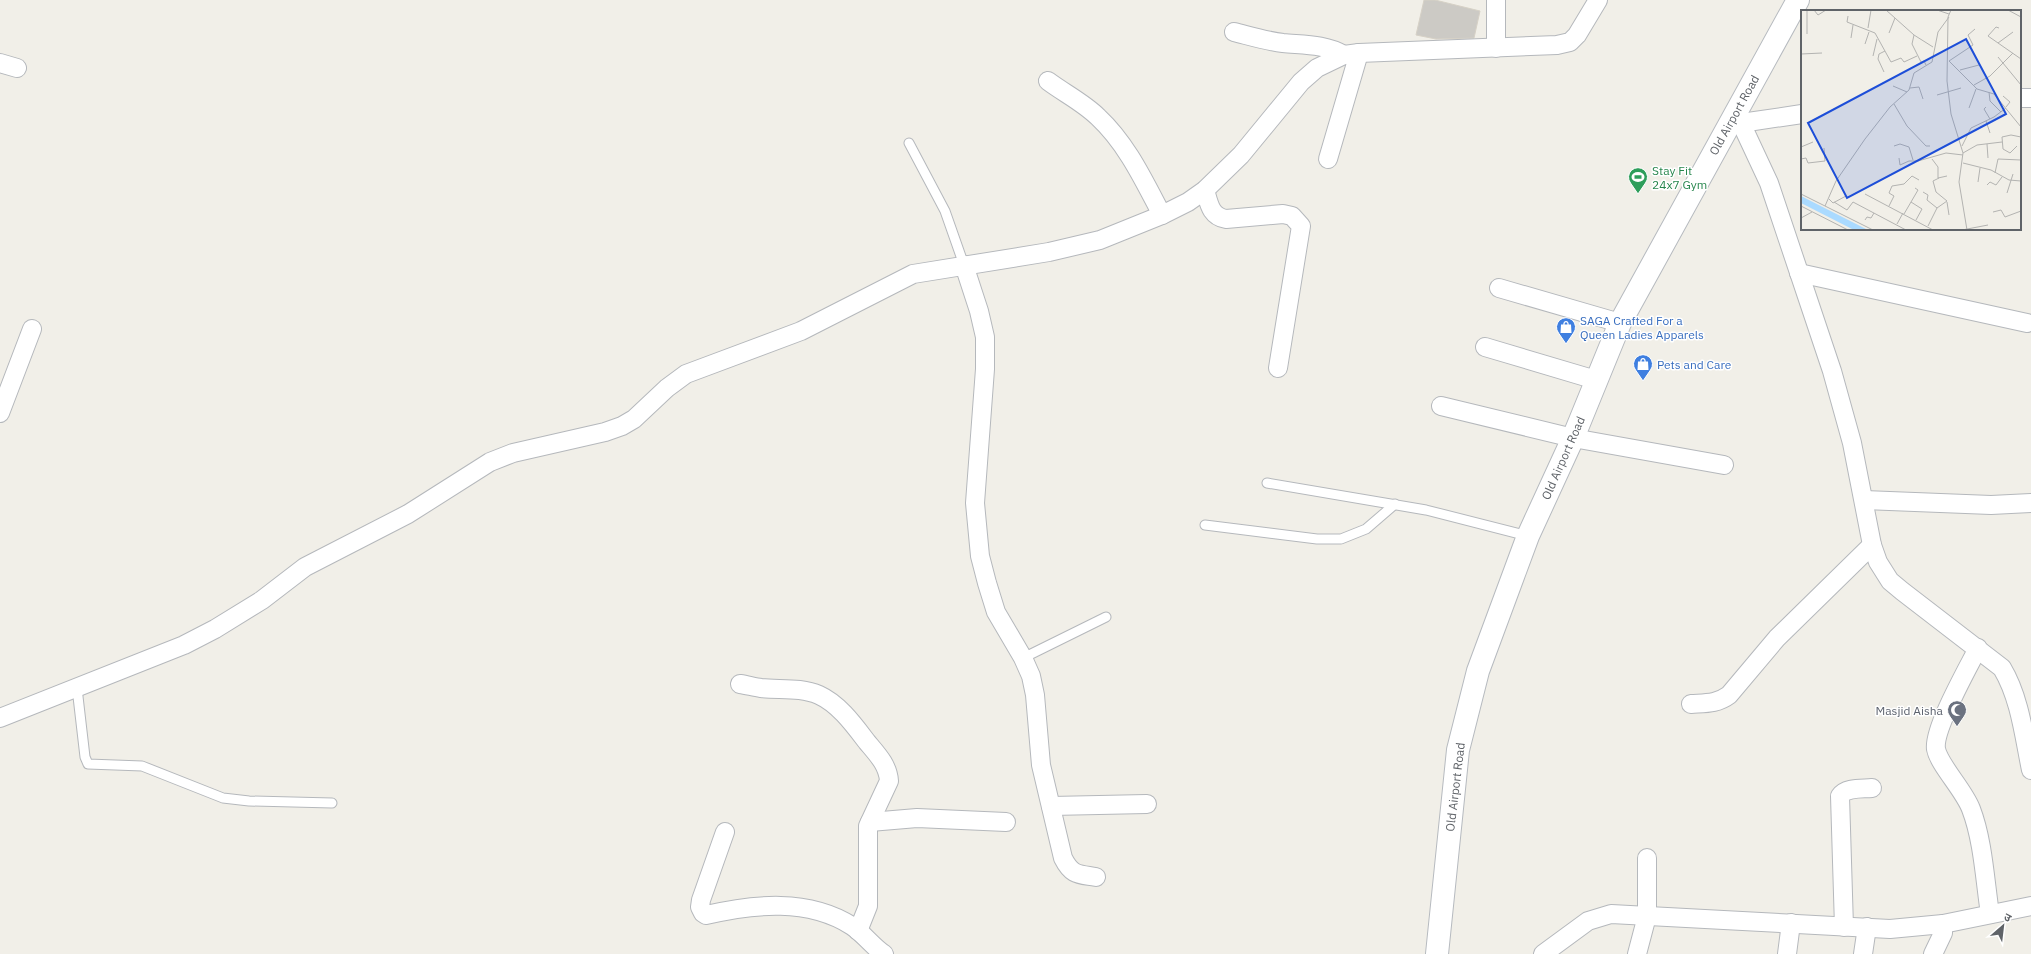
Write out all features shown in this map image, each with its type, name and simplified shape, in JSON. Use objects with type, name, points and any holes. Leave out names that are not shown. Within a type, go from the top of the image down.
[{"type":"main road","name":"Old Airport Road","points":[[1436,954],[1458,750],[1478,671],[1528,536],[1573,438],[1620,323],[1736,122],[1798,0]]},
{"type":"street","points":[[1496,0],[1496,48]]},
{"type":"street","points":[[1234,32],[1282,42],[1322,46],[1351,54],[1557,45],[1570,42],[1577,35],[1598,0]]},
{"type":"street","points":[[1328,159],[1351,54]]},
{"type":"street","points":[[0,718],[184,645],[215,629],[256,604],[305,567],[408,514],[490,462],[513,453],[605,432],[622,426],[634,419],[677,380],[691,372],[756,350],[801,331],[913,274],[1049,252],[1100,240],[1162,215],[1188,202],[1205,190],[1241,155],[1301,82],[1317,68],[1351,54]]},
{"type":"street","points":[[1048,81],[1097,116],[1112,131],[1145,182],[1162,215]]},
{"type":"street","points":[[1801,114],[1736,122],[1769,183],[1832,371],[1852,443],[1872,545],[1878,562],[1890,581],[2002,668],[2008,678],[2016,701],[2031,770]]},
{"type":"street","points":[[1205,190],[1212,213],[1218,218],[1226,219],[1283,214],[1292,216],[1301,226],[1278,368]]},
{"type":"street","points":[[964,265],[979,310],[985,337],[985,369],[975,503],[980,556],[996,612],[1023,658],[1031,676],[1035,695],[1042,765],[1064,858],[1068,868],[1074,873],[1096,877]]},
{"type":"street","points":[[1799,273],[2027,323]]},
{"type":"street","points":[[1499,288],[1620,323]]},
{"type":"street","points":[[0,413],[32,329]]},
{"type":"street","points":[[1485,347],[1596,380]]},
{"type":"street","points":[[1441,406],[1573,438],[1724,465]]},
{"type":"street","points":[[1864,500],[1991,505],[2031,503]]},
{"type":"street","points":[[1691,704],[1713,703],[1722,701],[1729,696],[1777,638],[1872,545]]},
{"type":"street","points":[[1978,648],[1943,722],[1937,739],[1936,749],[1940,759],[1963,791],[1971,808],[1976,825],[1990,914]]},
{"type":"street","points":[[740,684],[760,688],[800,690],[819,695],[840,710],[850,721],[882,760],[889,774],[889,781],[868,826],[868,906],[858,931]]},
{"type":"street","points":[[1844,927],[1840,796],[1843,792],[1848,790],[1872,788]]},
{"type":"street","points":[[1051,806],[1147,804]]},
{"type":"street","points":[[870,822],[917,818],[1006,822]]},
{"type":"street","points":[[725,832],[701,900],[700,906],[703,913],[706,915],[731,910],[790,905],[825,913],[858,931],[884,954]]},
{"type":"street","points":[[1637,954],[1647,916],[1647,858]]},
{"type":"street","points":[[1543,954],[1588,921],[1611,914],[1844,927],[1890,928],[1943,924],[2031,906]]},
{"type":"street","points":[[1787,954],[1792,924]]},
{"type":"street","points":[[1934,954],[1943,933],[1943,924]]},
{"type":"street","points":[[1863,954],[1867,928]]},
{"type":"lane","points":[[908,143],[945,212],[964,265]]},
{"type":"lane","points":[[1267,483],[1395,504],[1528,536]]},
{"type":"lane","points":[[1205,525],[1317,539],[1342,539],[1366,529],[1395,504]]},
{"type":"lane","points":[[1023,658],[1106,617]]},
{"type":"lane","points":[[77,688],[85,757],[88,764],[142,766],[223,798],[249,801],[332,803]]},
{"type":"building","points":[[1424,0],[1435,0],[1480,11],[1474,38],[1436,39],[1416,35]]},
{"type":"place","name":"Stay Fit 24x7 Gym","points":[[1638,194]]},
{"type":"place","name":"SAGA Crafted For a Queen Ladies Apparels","points":[[1566,344]]},
{"type":"place","name":"Pets and Care","points":[[1643,381]]},
{"type":"place","name":"Masjid Aisha","points":[[1957,727]]}]
